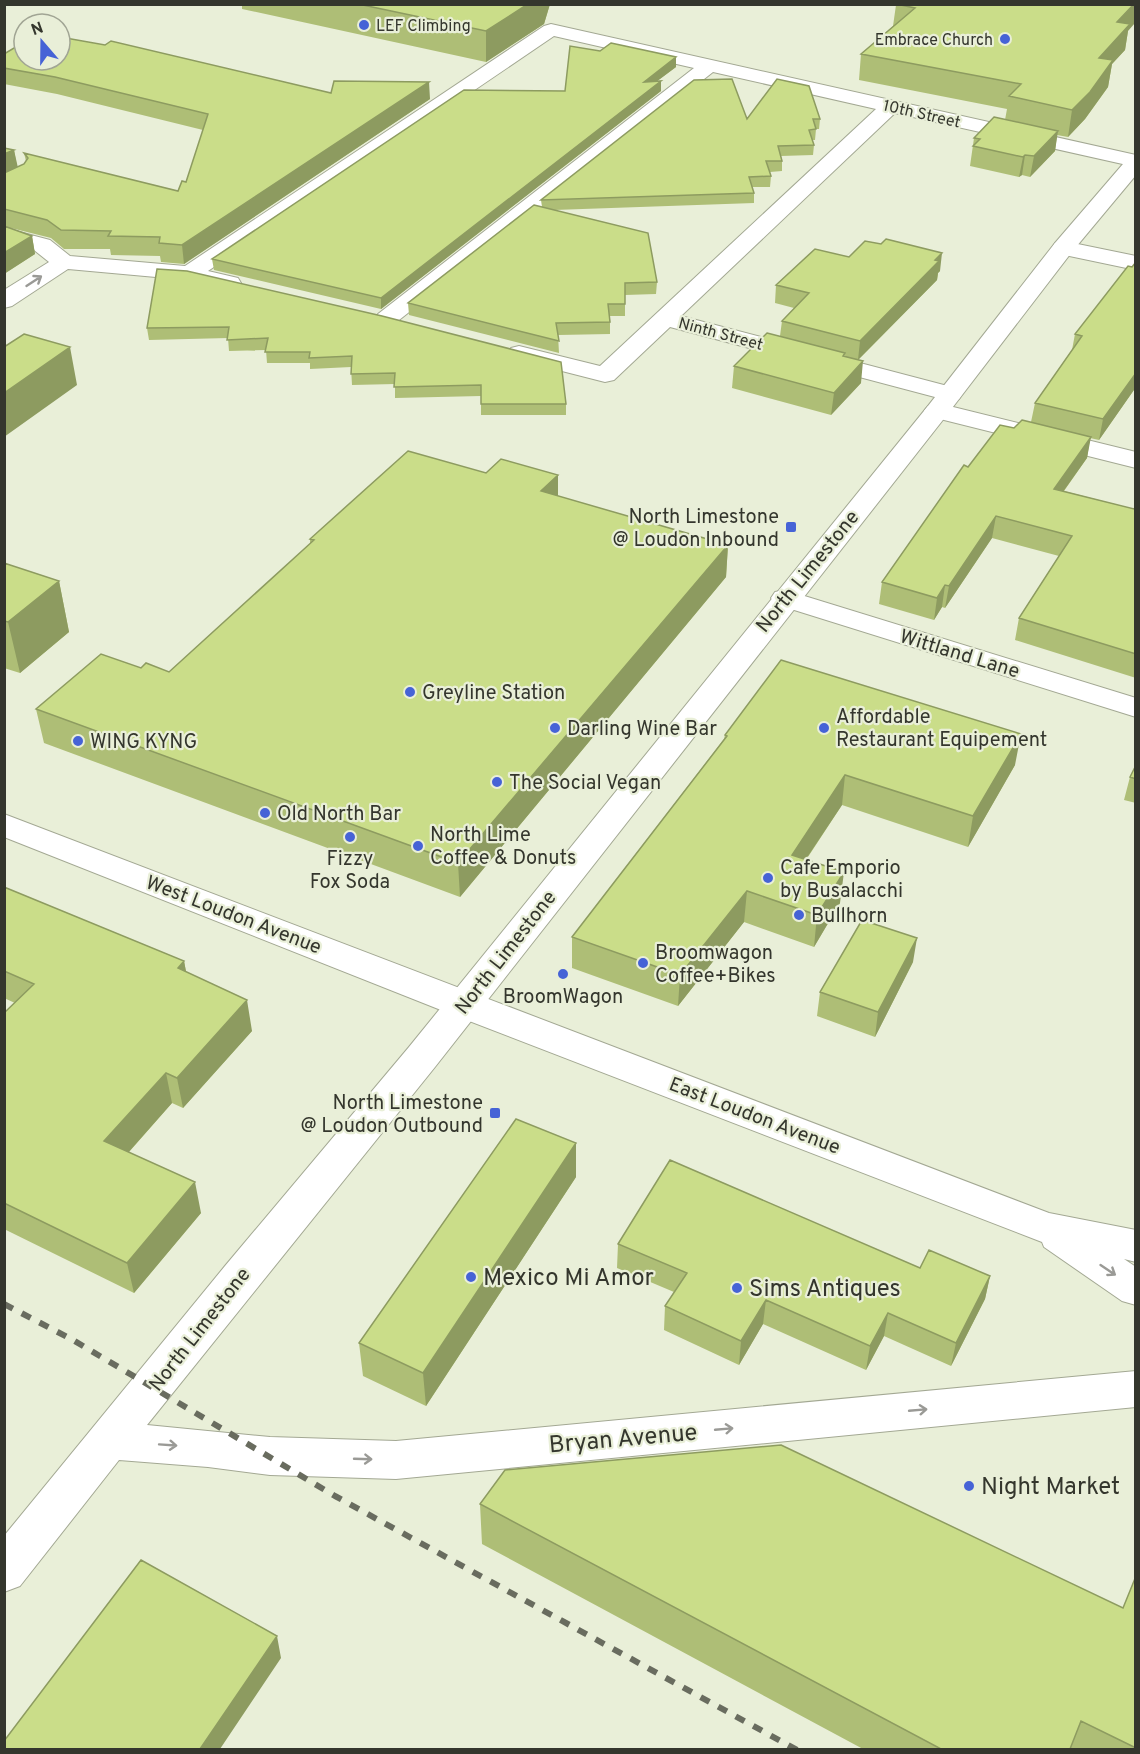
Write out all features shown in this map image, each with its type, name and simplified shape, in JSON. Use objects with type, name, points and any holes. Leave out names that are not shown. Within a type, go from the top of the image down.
[{"type":"street","name":"10th Street","points":[[189,273],[551,30],[1136,161]]},
{"type":"street","points":[[386,319],[710,65]]},
{"type":"street","points":[[501,348],[605,375],[891,106]]},
{"type":"street","name":"North Limestone","points":[[4,1571],[239,1278],[463,1005],[1064,248],[1136,161]]},
{"type":"street","points":[[4,234],[42,245],[64,262],[189,273],[247,287]]},
{"type":"street","points":[[1064,248],[1136,263]]},
{"type":"street","points":[[4,301],[64,262]]},
{"type":"street","points":[[363,314],[409,325]]},
{"type":"street","name":"Ninth Street","points":[[666,319],[1136,460]]},
{"type":"street","name":"Wittland Lane","points":[[785,598],[1136,708]]},
{"type":"street","name":"West Loudon Avenue","points":[[4,825],[463,1005]]},
{"type":"street","name":"East Loudon Avenue","points":[[463,1005],[1046,1228],[1136,1246]]},
{"type":"street","name":"East Loudon Avenue","points":[[1046,1228],[1136,1289]]},
{"type":"street","name":"Bryan Avenue","points":[[110,1441],[208,1448],[270,1456],[396,1460],[1136,1389]]},
{"type":"building","points":[[358,4],[528,4],[486,31]]},
{"type":"building","points":[[896,4],[1134,4],[1117,22],[1130,24],[1099,58],[1113,60],[1090,92],[1072,110],[1009,96],[1021,84],[861,54],[915,8]]},
{"type":"building","points":[[72,39],[105,45],[111,41],[331,93],[334,81],[429,82],[182,245],[159,243],[160,237],[108,236],[111,231],[61,230],[47,220],[4,209],[4,173],[24,164],[28,158],[24,153],[178,191],[182,181],[186,182],[208,114],[27,72],[72,72]]},
{"type":"building","points":[[611,43],[676,57],[644,82],[661,81],[381,298],[212,259],[464,90],[565,91],[570,46],[600,51]]},
{"type":"building","points":[[12,49],[12,69],[4,68],[4,54]]},
{"type":"building","points":[[732,79],[747,119],[777,79],[809,86],[820,119],[813,119],[816,129],[809,130],[814,145],[778,146],[782,161],[766,161],[771,176],[749,177],[754,193],[541,200],[694,80]]},
{"type":"building","points":[[994,117],[1058,131],[1034,156],[1025,155],[1023,157],[973,146],[980,139],[974,138]]},
{"type":"building","points":[[4,148],[14,150],[4,154]]},
{"type":"building","points":[[534,205],[648,233],[657,282],[625,283],[625,304],[608,304],[610,322],[556,323],[559,341],[408,303]]},
{"type":"building","points":[[4,226],[32,236],[4,253]]},
{"type":"building","points":[[886,239],[942,253],[935,260],[939,261],[860,341],[782,321],[809,293],[776,285],[815,249],[849,257],[865,241],[881,244]]},
{"type":"building","points":[[1136,262],[1136,373],[1103,419],[1035,403],[1082,336],[1075,334],[1128,266],[1132,267]]},
{"type":"building","points":[[157,269],[187,271],[382,316],[561,362],[566,404],[481,404],[481,385],[394,387],[395,373],[351,374],[352,356],[309,358],[310,352],[265,352],[268,338],[227,340],[229,327],[147,328]]},
{"type":"building","points":[[767,333],[845,353],[843,356],[863,361],[834,393],[734,366]]},
{"type":"building","points":[[24,334],[70,347],[4,393],[4,347]]},
{"type":"building","points":[[1022,420],[1091,437],[1054,489],[1134,509],[1136,506],[1136,654],[1019,618],[1072,536],[996,516],[949,586],[945,585],[937,598],[882,582],[964,465],[968,467],[1000,425],[1014,428]]},
{"type":"building","name":"Greyline Station","points":[[408,451],[486,473],[501,459],[558,475],[541,491],[728,545],[458,863],[36,709],[101,654],[141,668],[146,663],[169,672],[314,540],[310,539]]},
{"type":"building","points":[[4,563],[59,581],[8,622],[4,621]]},
{"type":"building","points":[[781,660],[1021,734],[973,816],[845,775],[792,855],[844,872],[817,915],[747,891],[680,975],[572,937],[727,736],[725,735]]},
{"type":"building","points":[[1136,765],[1136,779],[1130,777]]},
{"type":"building","points":[[4,887],[184,961],[178,968],[247,1000],[177,1078],[166,1073],[104,1141],[195,1182],[127,1263],[4,1203],[4,1013],[34,984],[4,971]]},
{"type":"building","points":[[862,920],[917,938],[878,1012],[820,992]]},
{"type":"building","name":"Mexico Mi Amor","points":[[516,1119],[576,1143],[423,1373],[359,1343]]},
{"type":"building","points":[[670,1160],[920,1268],[929,1250],[990,1276],[956,1343],[888,1313],[870,1346],[766,1300],[741,1341],[665,1306],[687,1273],[618,1244]]},
{"type":"building","points":[[781,1445],[1123,1608],[1136,1576],[1136,1748],[1081,1721],[1070,1749],[941,1749],[480,1504],[505,1470]]},
{"type":"building","points":[[141,1560],[277,1636],[200,1749],[4,1749],[4,1741]]},
{"type":"railway","points":[[4,1304],[73,1340],[335,1496],[797,1750]]},
{"type":"place","name":"LEF Climbing","points":[[364,25]]},
{"type":"place","name":"Embrace Church","points":[[1005,39]]},
{"type":"place","name":"North Limestone @ Loudon Inbound","points":[[791,527]]},
{"type":"place","name":"Greyline Station","points":[[410,692]]},
{"type":"place","name":"Darling Wine Bar","points":[[555,728]]},
{"type":"place","name":"Affordable Restaurant Equipement","points":[[824,728]]},
{"type":"place","name":"WING KYNG","points":[[78,741]]},
{"type":"place","name":"The Social Vegan","points":[[497,782]]},
{"type":"place","name":"Old North Bar","points":[[265,813]]},
{"type":"place","name":"Fizzy Fox Soda","points":[[350,837]]},
{"type":"place","name":"North Lime Coffee & Donuts","points":[[418,846]]},
{"type":"place","name":"Cafe Emporio by Busalacchi","points":[[768,878]]},
{"type":"place","name":"Bullhorn","points":[[799,915]]},
{"type":"place","name":"Broomwagon Coffee+Bikes","points":[[643,963]]},
{"type":"place","name":"BroomWagon","points":[[563,974]]},
{"type":"place","name":"North Limestone @ Loudon Outbound","points":[[495,1113]]},
{"type":"place","name":"Mexico Mi Amor","points":[[471,1277]]},
{"type":"place","name":"Sims Antiques","points":[[737,1288]]},
{"type":"place","name":"Night Market","points":[[969,1486]]}]
